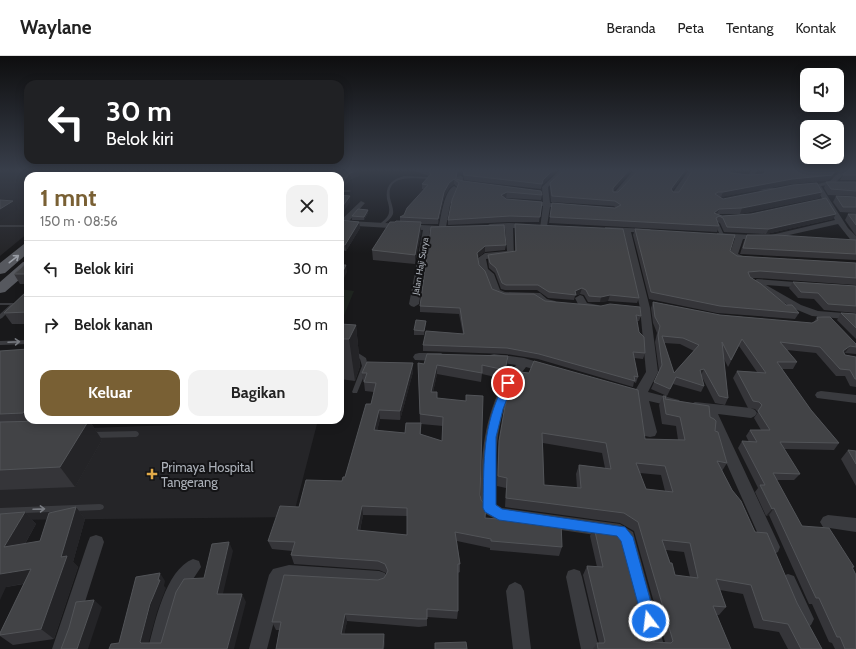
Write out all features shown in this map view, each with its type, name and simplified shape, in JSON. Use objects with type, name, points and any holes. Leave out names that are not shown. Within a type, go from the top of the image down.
[{"type":"main road","points":[[0,270],[24,250]]},
{"type":"main road","points":[[0,289],[24,269]]},
{"type":"street","points":[[442,229],[446,205],[449,198]]},
{"type":"street","points":[[480,226],[547,226],[547,204],[544,198]]},
{"type":"street","points":[[823,200],[836,198]]},
{"type":"street","points":[[823,200],[854,240]]},
{"type":"street","points":[[520,202],[577,207]]},
{"type":"street","points":[[344,221],[361,203]]},
{"type":"street","points":[[767,238],[849,216]]},
{"type":"street","points":[[344,223],[452,229]]},
{"type":"street","points":[[509,225],[511,253],[485,256],[482,258],[484,270],[490,274],[496,292],[504,295],[537,295],[544,302],[561,304]]},
{"type":"street","name":"Jalan Haji Surya","points":[[414,304],[427,228]]},
{"type":"street","points":[[596,229],[657,232]]},
{"type":"street","points":[[626,230],[647,305],[652,372],[643,387],[641,395],[650,432]]},
{"type":"street","points":[[718,235],[800,239]]},
{"type":"street","points":[[739,236],[733,257],[751,258]]},
{"type":"street","points":[[816,286],[753,282],[798,307],[825,316],[856,317]]},
{"type":"street","points":[[579,303],[605,306]]},
{"type":"street","points":[[631,307],[647,305]]},
{"type":"street","points":[[825,316],[835,326]]},
{"type":"street","points":[[419,357],[455,357]]},
{"type":"street","points":[[481,358],[524,362],[556,372]]},
{"type":"street","points":[[524,362],[506,390],[497,409],[491,437],[489,508],[499,514],[620,531],[627,537],[656,649]]},
{"type":"street","points":[[615,388],[681,405],[751,413]]},
{"type":"street","points":[[821,395],[856,399]]},
{"type":"street","points":[[709,409],[811,633]]},
{"type":"street","points":[[828,522],[856,525]]},
{"type":"street","points":[[60,649],[96,542]]},
{"type":"street","points":[[157,649],[173,592],[183,575],[193,567]]},
{"type":"street","points":[[258,649],[275,581],[279,575],[289,573],[380,579]]},
{"type":"street","points":[[574,577],[590,649]]},
{"type":"street","points":[[515,591],[522,649]]},
{"type":"lane","points":[[381,225],[392,214],[389,198]]},
{"type":"lane","points":[[718,235],[719,220]]},
{"type":"lane","points":[[0,226],[24,226]]},
{"type":"lane","points":[[0,304],[14,304],[0,317]]},
{"type":"lane","points":[[0,343],[24,342]]},
{"type":"lane","points":[[344,349],[353,352],[363,358],[365,366],[355,392]]},
{"type":"lane","points":[[83,435],[136,434]]},
{"type":"lane","points":[[0,511],[100,507]]},
{"type":"shaded area","points":[[0,198],[24,198],[24,236],[0,256]]},
{"type":"shaded area","points":[[344,290],[354,291],[344,315]]},
{"type":"shaded area","name":"Primaya Hospital Tangerang","points":[[202,424],[317,424],[293,517],[0,520],[0,431]]},
{"type":"building","points":[[344,198],[349,198],[344,204]]},
{"type":"building","points":[[416,198],[443,198],[438,219],[400,217],[404,215],[407,208]]},
{"type":"building","points":[[453,198],[504,198],[542,202],[540,217],[510,216],[448,220]]},
{"type":"building","points":[[573,198],[721,198],[723,199],[730,198],[794,198],[742,208],[719,209],[714,213],[722,216],[751,214],[826,198],[836,214],[769,229],[727,227],[723,218],[719,216],[716,218],[719,226],[550,217],[552,203],[615,208],[621,205],[615,201]]},
{"type":"building","points":[[837,198],[856,198],[856,207],[843,207]]},
{"type":"building","points":[[0,200],[13,201],[0,209]]},
{"type":"building","points":[[358,209],[368,210],[364,217],[352,216]]},
{"type":"building","points":[[848,214],[856,214],[856,225]]},
{"type":"building","points":[[344,220],[359,222],[345,245]]},
{"type":"building","points":[[390,222],[421,222],[415,255],[372,250]]},
{"type":"building","points":[[515,224],[623,229],[639,298],[610,295],[601,297],[589,296],[586,290],[582,288],[575,291],[576,295],[549,292],[538,285],[506,285],[502,283],[496,268],[490,263],[488,255],[516,251]]},
{"type":"building","points":[[504,225],[506,245],[485,246],[477,253],[479,265],[485,271],[492,289],[505,294],[534,294],[545,301],[601,306],[610,304],[640,307],[641,316],[636,315],[639,332],[644,337],[645,353],[633,352],[638,377],[634,376],[635,381],[539,354],[507,348],[423,345],[426,331],[464,334],[460,308],[420,306],[431,227]]},
{"type":"building","points":[[635,229],[735,235],[730,251],[737,256],[856,263],[856,278],[760,271],[748,272],[750,277],[761,284],[786,305],[792,305],[799,313],[720,306],[651,292]]},
{"type":"building","points":[[747,235],[777,235],[856,240],[856,254],[743,248]]},
{"type":"building","points":[[24,265],[24,274],[14,274]]},
{"type":"building","points":[[793,282],[856,286],[856,306],[828,304],[818,293],[801,292]]},
{"type":"building","points":[[24,294],[24,312],[4,313]]},
{"type":"building","points":[[653,302],[720,315],[812,323],[818,320],[817,317],[830,317],[856,344],[856,347],[850,346],[843,351],[845,355],[856,357],[855,379],[850,370],[840,369],[820,347],[780,342],[797,362],[777,362],[811,410],[839,443],[780,442],[800,474],[773,473],[802,526],[829,528],[854,567],[852,567],[856,575],[856,649],[845,649],[840,637],[837,637],[819,598],[816,598],[774,508],[772,509],[760,485],[765,485],[742,441],[757,442],[750,430],[770,430],[758,411],[762,405],[759,402],[753,401],[737,371],[766,373],[742,339],[731,360],[722,342],[728,398],[719,396],[704,369],[700,370],[704,386],[676,377],[670,389],[654,382],[662,365],[658,335],[660,326],[655,317]],"holes":[[[662,336],[683,338],[699,345],[674,373]]]},
{"type":"building","points":[[841,313],[856,314],[856,328]]},
{"type":"building","points":[[416,320],[426,321],[424,331],[414,330]]},
{"type":"building","points":[[344,324],[356,325],[349,339],[344,339]]},
{"type":"building","points":[[24,349],[23,413],[0,414],[0,351]]},
{"type":"building","points":[[427,354],[508,356],[505,370],[482,365],[482,373],[437,365],[431,392],[437,392],[437,398],[466,401],[466,395],[483,396],[480,495],[481,500],[486,506],[485,518],[511,520],[511,518],[531,518],[561,522],[562,547],[491,541],[491,539],[455,532],[460,564],[458,564],[458,611],[427,609],[427,619],[345,614],[341,634],[384,634],[383,649],[276,649],[281,622],[272,622],[284,575],[378,580],[384,578],[388,571],[385,564],[378,561],[291,555],[295,542],[268,541],[280,506],[299,507],[306,480],[342,481],[343,477],[345,477],[366,404],[371,404],[376,383],[364,382],[367,373],[362,373],[367,362],[413,363],[400,411],[379,410],[374,430],[405,433],[406,423],[421,423],[420,434],[442,441],[443,417],[420,414],[418,363],[424,364]],"holes":[[[362,506],[407,508],[407,535],[357,530]]]},
{"type":"building","points":[[534,361],[638,390],[645,439],[685,440],[680,417],[666,414],[663,396],[666,396],[665,399],[709,406],[710,417],[716,421],[715,431],[718,432],[727,463],[717,461],[732,490],[741,501],[755,532],[767,533],[797,603],[822,649],[801,649],[788,624],[763,620],[751,585],[716,579],[726,607],[713,606],[731,649],[598,649],[597,643],[604,643],[605,641],[587,566],[603,567],[594,527],[620,530],[623,533],[651,642],[671,643],[673,641],[638,522],[624,513],[506,498],[507,478],[498,476],[499,441],[505,406],[510,392],[513,393],[518,373],[529,373]],"holes":[[[542,433],[606,443],[611,469],[579,465],[581,488],[544,485]],[[636,463],[665,466],[673,492],[646,489]],[[662,540],[690,543],[698,578],[675,575],[672,563],[670,563]]]},
{"type":"building","points":[[24,421],[24,424],[87,424],[60,467],[0,470],[0,422]]},
{"type":"building","points":[[848,450],[856,451],[856,464]]},
{"type":"building","points":[[76,507],[61,557],[67,556],[41,629],[0,635],[31,569],[0,574],[0,514],[25,512],[4,547],[40,541],[49,513]]},
{"type":"building","points":[[229,542],[217,594],[242,594],[227,649],[109,649],[111,644],[119,643],[136,577],[160,573],[158,580],[160,580],[150,604],[140,642],[161,643],[176,592],[184,579],[204,578],[212,544]]},
{"type":"building","points":[[94,600],[77,649],[61,649],[69,628],[76,602]]},
{"type":"building","points":[[466,642],[467,649],[435,649],[435,643]]},
{"type":"place","name":"Primaya Hospital Tangerang","points":[[152,474]]},
{"type":"route","points":[[508,383],[497,409],[491,437],[489,508],[494,513],[499,514],[620,531],[627,537],[649,621]]}]
